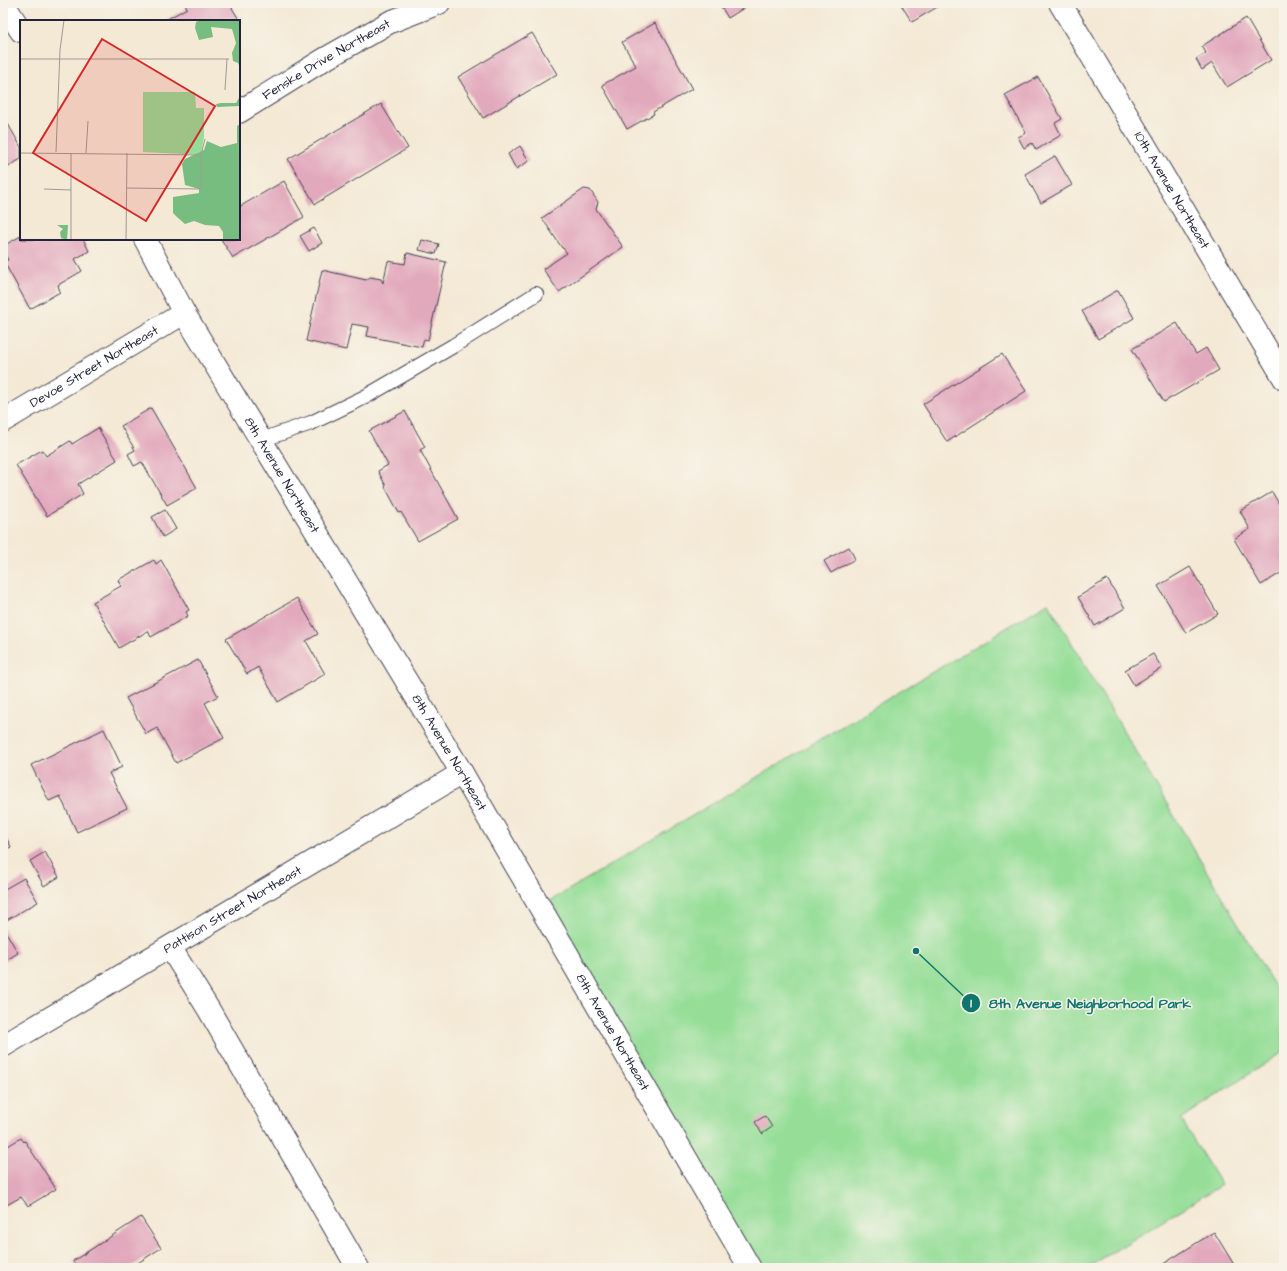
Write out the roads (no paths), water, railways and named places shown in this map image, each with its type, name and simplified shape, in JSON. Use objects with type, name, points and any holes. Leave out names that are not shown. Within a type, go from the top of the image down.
[{"type":"street","points":[[3,3],[20,29]]},
{"type":"street","name":"Fenske Drive Northeast","points":[[240,111],[323,60],[390,22],[439,3]]},
{"type":"street","name":"10th Avenue Northeast","points":[[1060,3],[1284,378]]},
{"type":"street","name":"8th Avenue Northeast","points":[[146,240],[184,313],[462,773],[750,1268]]},
{"type":"street","name":"Devoe Street Northeast","points":[[3,421],[184,313]]},
{"type":"street","name":"Pattison Street Northeast","points":[[3,1046],[462,773]]},
{"type":"street","points":[[170,947],[217,1024],[358,1268]]},
{"type":"lane","points":[[261,440],[311,422],[365,397],[453,346],[536,294]]},
{"type":"place","name":"8th Avenue Neighborhood Park","points":[[916,951]]}]
